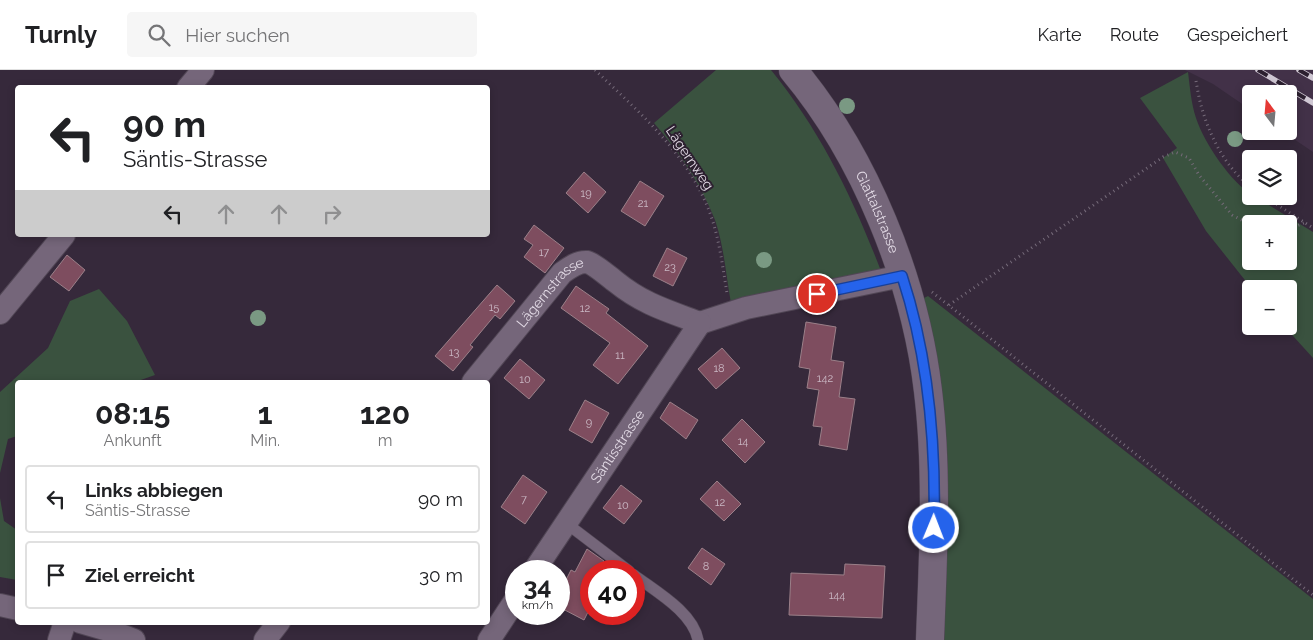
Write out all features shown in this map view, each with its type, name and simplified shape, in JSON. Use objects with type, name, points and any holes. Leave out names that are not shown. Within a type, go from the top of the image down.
[{"type":"street","points":[[190,85],[203,70]]},
{"type":"street","name":"Glattalstrasse","points":[[793,70],[804,82],[844,143],[877,208],[915,318],[928,391],[932,439],[934,510],[930,640]]},
{"type":"street","points":[[0,314],[62,237]]},
{"type":"street","name":"Lägernstrasse","points":[[475,380],[562,273],[574,265],[587,262],[630,293],[649,304],[700,323]]},
{"type":"street","points":[[700,323],[731,312],[902,276]]},
{"type":"street","name":"Säntisstrasse","points":[[541,560],[700,323]]},
{"type":"street","points":[[0,605],[15,608]]},
{"type":"street","points":[[489,640],[505,616]]},
{"type":"street","points":[[59,640],[63,625]]},
{"type":"street","points":[[90,625],[132,640]]},
{"type":"street","points":[[265,640],[277,625]]},
{"type":"lane","points":[[566,522],[615,560]]},
{"type":"lane","points":[[645,583],[685,614],[697,632],[698,640]]},
{"type":"path","name":"Lägernweg","points":[[595,70],[671,146],[703,197],[713,221],[731,312]]},
{"type":"path","points":[[1196,81],[1204,115],[1213,135],[1226,160],[1242,177]]},
{"type":"path","points":[[949,305],[1163,157],[1175,152],[1189,158],[1199,175],[1232,215],[1242,220]]},
{"type":"path","points":[[1277,205],[1313,228]]},
{"type":"path","points":[[1297,226],[1304,223]]},
{"type":"path","points":[[902,276],[921,283],[1313,595]]},
{"type":"shaded area","points":[[1185,70],[1313,70],[1313,152],[1295,140],[1298,140],[1298,85],[1242,85],[1242,104],[1213,84]]},
{"type":"green space","points":[[716,70],[771,70],[805,116],[834,166],[859,217],[881,271],[731,303],[721,240],[715,220],[689,169],[654,123]]},
{"type":"green space","points":[[1188,72],[1193,107],[1200,128],[1212,151],[1228,173],[1242,186],[1242,205],[1269,205],[1285,215],[1242,215],[1242,270],[1297,270],[1297,222],[1313,232],[1313,358],[1292,335],[1297,335],[1297,280],[1245,280],[1206,231],[1163,158],[1177,148],[1140,98]]},
{"type":"green space","points":[[99,289],[127,321],[155,375],[141,380],[15,380],[15,437],[8,439],[0,473],[0,392],[48,348],[70,301]]},
{"type":"green space","points":[[928,296],[1313,599],[1313,640],[944,640],[946,526],[920,300]]},
{"type":"green space","points":[[0,498],[4,521],[15,529],[15,580],[0,577]]},
{"type":"building","points":[[584,172],[606,192],[588,213],[566,193]]},
{"type":"building","points":[[640,181],[664,196],[645,226],[621,211]]},
{"type":"building","points":[[534,225],[564,248],[545,273],[524,257],[533,245],[524,239]]},
{"type":"building","points":[[667,248],[687,258],[673,286],[653,276]]},
{"type":"building","points":[[67,255],[85,270],[69,291],[50,277]]},
{"type":"building","points":[[497,285],[515,301],[500,319],[495,315],[470,345],[473,347],[453,371],[435,356]]},
{"type":"building","points":[[576,286],[609,309],[606,313],[648,346],[618,384],[593,365],[610,343],[561,308]]},
{"type":"building","points":[[806,322],[836,327],[831,360],[844,362],[839,397],[855,399],[847,450],[819,445],[822,427],[813,426],[819,390],[807,388],[810,369],[799,367]]},
{"type":"building","points":[[722,348],[740,368],[716,389],[698,369]]},
{"type":"building","points":[[520,359],[545,380],[529,399],[504,378]]},
{"type":"building","points":[[585,400],[609,413],[592,443],[569,430]]},
{"type":"building","points":[[670,402],[698,420],[686,439],[660,418]]},
{"type":"building","points":[[742,419],[765,442],[745,463],[722,440]]},
{"type":"building","points":[[523,475],[547,492],[525,524],[501,507]]},
{"type":"building","points":[[717,481],[741,504],[724,521],[700,499]]},
{"type":"building","points":[[621,485],[642,501],[624,524],[603,508]]},
{"type":"building","points":[[702,548],[725,564],[711,585],[688,568]]},
{"type":"building","points":[[587,549],[603,560],[581,560]]},
{"type":"building","points":[[580,562],[580,618],[570,613],[570,572],[571,570],[575,572]]},
{"type":"building","points":[[845,564],[885,566],[882,618],[789,615],[791,573],[844,575]]},
{"type":"railway","points":[[1258,70],[1313,103]]},
{"type":"railway","points":[[1299,70],[1313,78]]},
{"type":"route","points":[[817,294],[902,276],[915,318],[928,391],[933,449],[934,528]]}]
